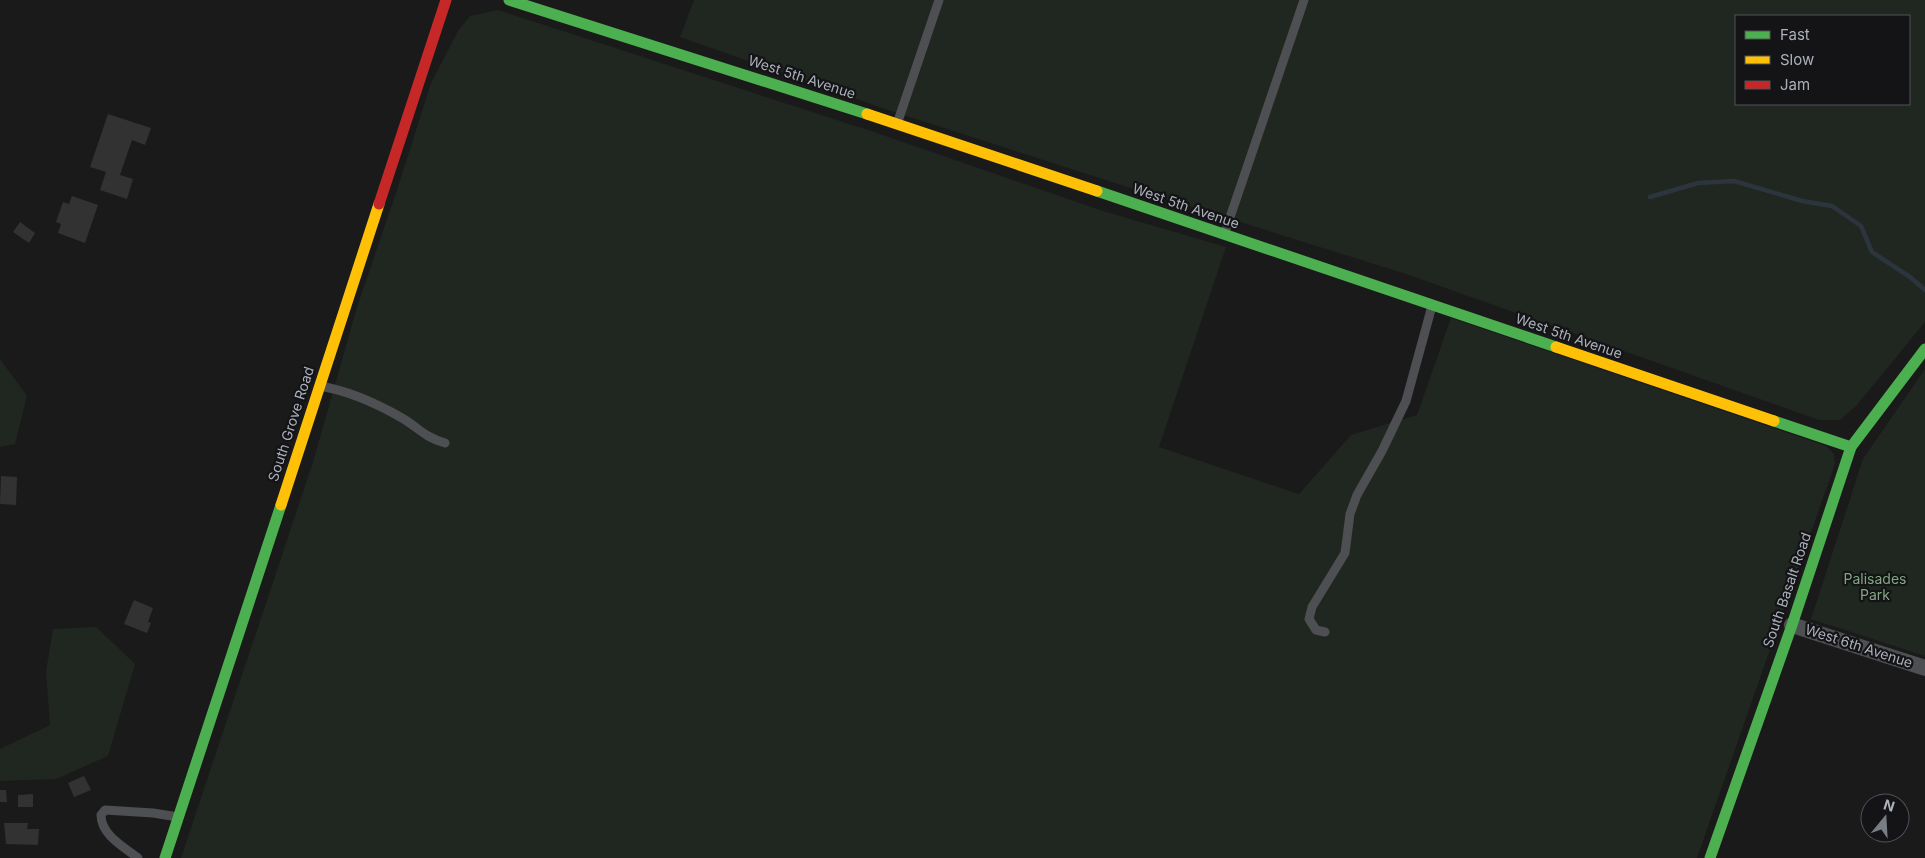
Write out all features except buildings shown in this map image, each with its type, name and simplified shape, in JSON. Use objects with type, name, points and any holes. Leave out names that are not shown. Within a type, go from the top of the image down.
[{"type":"street","name":"South Grove Road","points":[[165,858],[446,0]]},
{"type":"street","name":"West 5th Avenue","points":[[509,0],[897,124],[1850,448]]},
{"type":"street","name":"South Basalt Road","points":[[1710,858],[1792,625],[1850,448],[1925,350]]},
{"type":"street","name":"West 6th Avenue","points":[[1792,625],[1925,668]]},
{"type":"lane","points":[[897,124],[940,0]]},
{"type":"lane","points":[[1224,235],[1304,0]]},
{"type":"lane","points":[[1325,632],[1316,630],[1309,619],[1312,607],[1345,553],[1350,514],[1356,495],[1398,421],[1418,362],[1432,306]]},
{"type":"lane","points":[[320,386],[362,397],[404,419],[428,438],[445,443]]},
{"type":"lane","points":[[138,858],[106,832],[101,824],[101,815],[105,810],[153,813],[178,818]]},
{"type":"green space","points":[[694,0],[1925,0],[1925,322],[1856,406],[1840,420],[1819,420],[1406,274],[885,109],[680,37]]},
{"type":"green space","points":[[498,10],[874,132],[1103,211],[1226,247],[1159,447],[1299,494],[1351,435],[1417,415],[1451,318],[1826,446],[1834,454],[1835,464],[1697,858],[181,858],[313,462],[357,307],[431,83],[458,31],[470,16]]},
{"type":"green space","points":[[0,359],[27,396],[15,444],[0,447]]},
{"type":"green space","name":"Palisades Park","points":[[1925,369],[1925,656],[1811,619],[1863,459]]},
{"type":"green space","points":[[96,627],[135,664],[108,756],[56,779],[0,781],[0,749],[50,725],[46,672],[53,629]]},
{"type":"waterway","points":[[1650,197],[1698,183],[1734,181],[1802,201],[1832,206],[1861,226],[1872,252],[1910,277],[1925,290]]},
{"type":"traffic: fast","points":[[509,0],[867,114]]},
{"type":"traffic: fast","points":[[1097,191],[1556,347]]},
{"type":"traffic: fast","points":[[1710,858],[1792,625],[1851,447],[1925,349]]},
{"type":"traffic: fast","points":[[1774,421],[1851,447]]},
{"type":"traffic: fast","points":[[165,858],[281,505]]},
{"type":"traffic: slow","points":[[867,114],[1097,191]]},
{"type":"traffic: slow","points":[[281,505],[379,204]]},
{"type":"traffic: slow","points":[[1556,347],[1774,421]]},
{"type":"traffic: jam","points":[[379,204],[446,0]]}]
